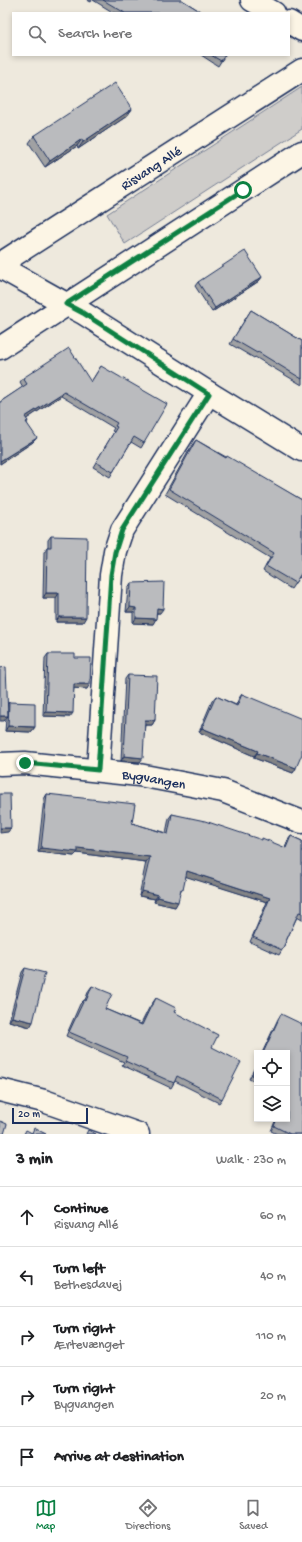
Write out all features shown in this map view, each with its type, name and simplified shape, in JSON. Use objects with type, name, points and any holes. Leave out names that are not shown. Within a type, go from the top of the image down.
[{"type":"street","points":[[252,0],[272,12]]},
{"type":"street","points":[[290,23],[302,30]]},
{"type":"street","name":"Risvang Allé","points":[[0,264],[302,70]]},
{"type":"street","points":[[0,348],[302,152]]},
{"type":"street","points":[[0,267],[83,313],[209,394],[302,450]]},
{"type":"street","points":[[98,770],[111,575],[115,552],[122,530],[209,394]]},
{"type":"street","name":"Bygvangen","points":[[0,764],[25,763],[98,770],[139,775],[223,791],[302,822]]},
{"type":"street","points":[[0,1090],[44,1101],[138,1134]]},
{"type":"shaded area","points":[[302,87],[302,129],[125,244],[107,214]]},
{"type":"building","points":[[103,0],[182,0],[201,12],[123,12]]},
{"type":"building","points":[[213,56],[224,56],[221,61]]},
{"type":"building","points":[[115,83],[132,109],[83,142],[82,139],[50,161],[34,136]]},
{"type":"building","points":[[245,251],[262,277],[215,308],[198,282]]},
{"type":"building","points":[[251,310],[302,341],[302,379],[258,352],[257,353],[233,339]]},
{"type":"building","points":[[69,348],[91,382],[101,366],[167,404],[144,443],[134,437],[113,472],[96,462],[117,427],[115,426],[117,423],[64,392],[25,417],[28,421],[26,422],[37,438],[0,461],[0,402],[27,384],[23,378]]},
{"type":"building","points":[[196,440],[226,458],[227,456],[302,500],[302,572],[295,583],[266,566],[274,553],[169,489]]},
{"type":"building","points":[[51,536],[87,537],[86,617],[59,617],[59,593],[46,593],[47,547],[51,547]]},
{"type":"building","points":[[164,582],[163,609],[157,608],[156,619],[136,618],[136,608],[130,607],[131,583]]},
{"type":"building","points":[[48,654],[75,654],[75,658],[91,658],[90,684],[74,684],[73,713],[46,712]]},
{"type":"building","points":[[6,667],[8,716],[0,716],[0,668]]},
{"type":"building","points":[[128,675],[157,676],[155,720],[145,720],[143,758],[124,756]]},
{"type":"building","points":[[242,694],[302,719],[302,754],[296,768],[257,753],[258,751],[202,728],[216,696],[237,706]]},
{"type":"building","points":[[9,702],[35,703],[35,727],[8,726]]},
{"type":"building","points":[[0,794],[10,794],[11,828],[0,828]]},
{"type":"building","points":[[47,794],[135,804],[132,823],[168,834],[172,814],[205,821],[262,840],[262,838],[286,848],[291,836],[302,841],[302,913],[299,912],[282,950],[253,937],[270,898],[187,871],[183,890],[181,889],[178,902],[142,891],[150,857],[78,848],[78,852],[41,848]]},
{"type":"building","points":[[25,968],[45,973],[33,1022],[12,1017]]},
{"type":"building","points":[[92,986],[112,994],[105,1009],[142,1025],[156,998],[176,1008],[174,1012],[218,1035],[212,1047],[241,1062],[222,1099],[177,1076],[174,1083],[125,1061],[127,1057],[69,1032],[84,1000],[86,1001]]},
{"type":"building","points":[[281,1014],[302,1024],[302,1134],[290,1134],[274,1126],[276,1122],[290,1122],[290,1050],[264,1050]]},
{"type":"building","points":[[0,1121],[7,1124],[4,1134],[0,1134]]},
{"type":"building","points":[[34,1128],[46,1134],[24,1134],[26,1130],[32,1133]]},
{"type":"building","points":[[88,1130],[96,1134],[86,1134]]},
{"type":"route","points":[[25,763],[98,770],[111,575],[115,552],[122,530],[209,394],[83,313],[66,304],[243,190]]}]
